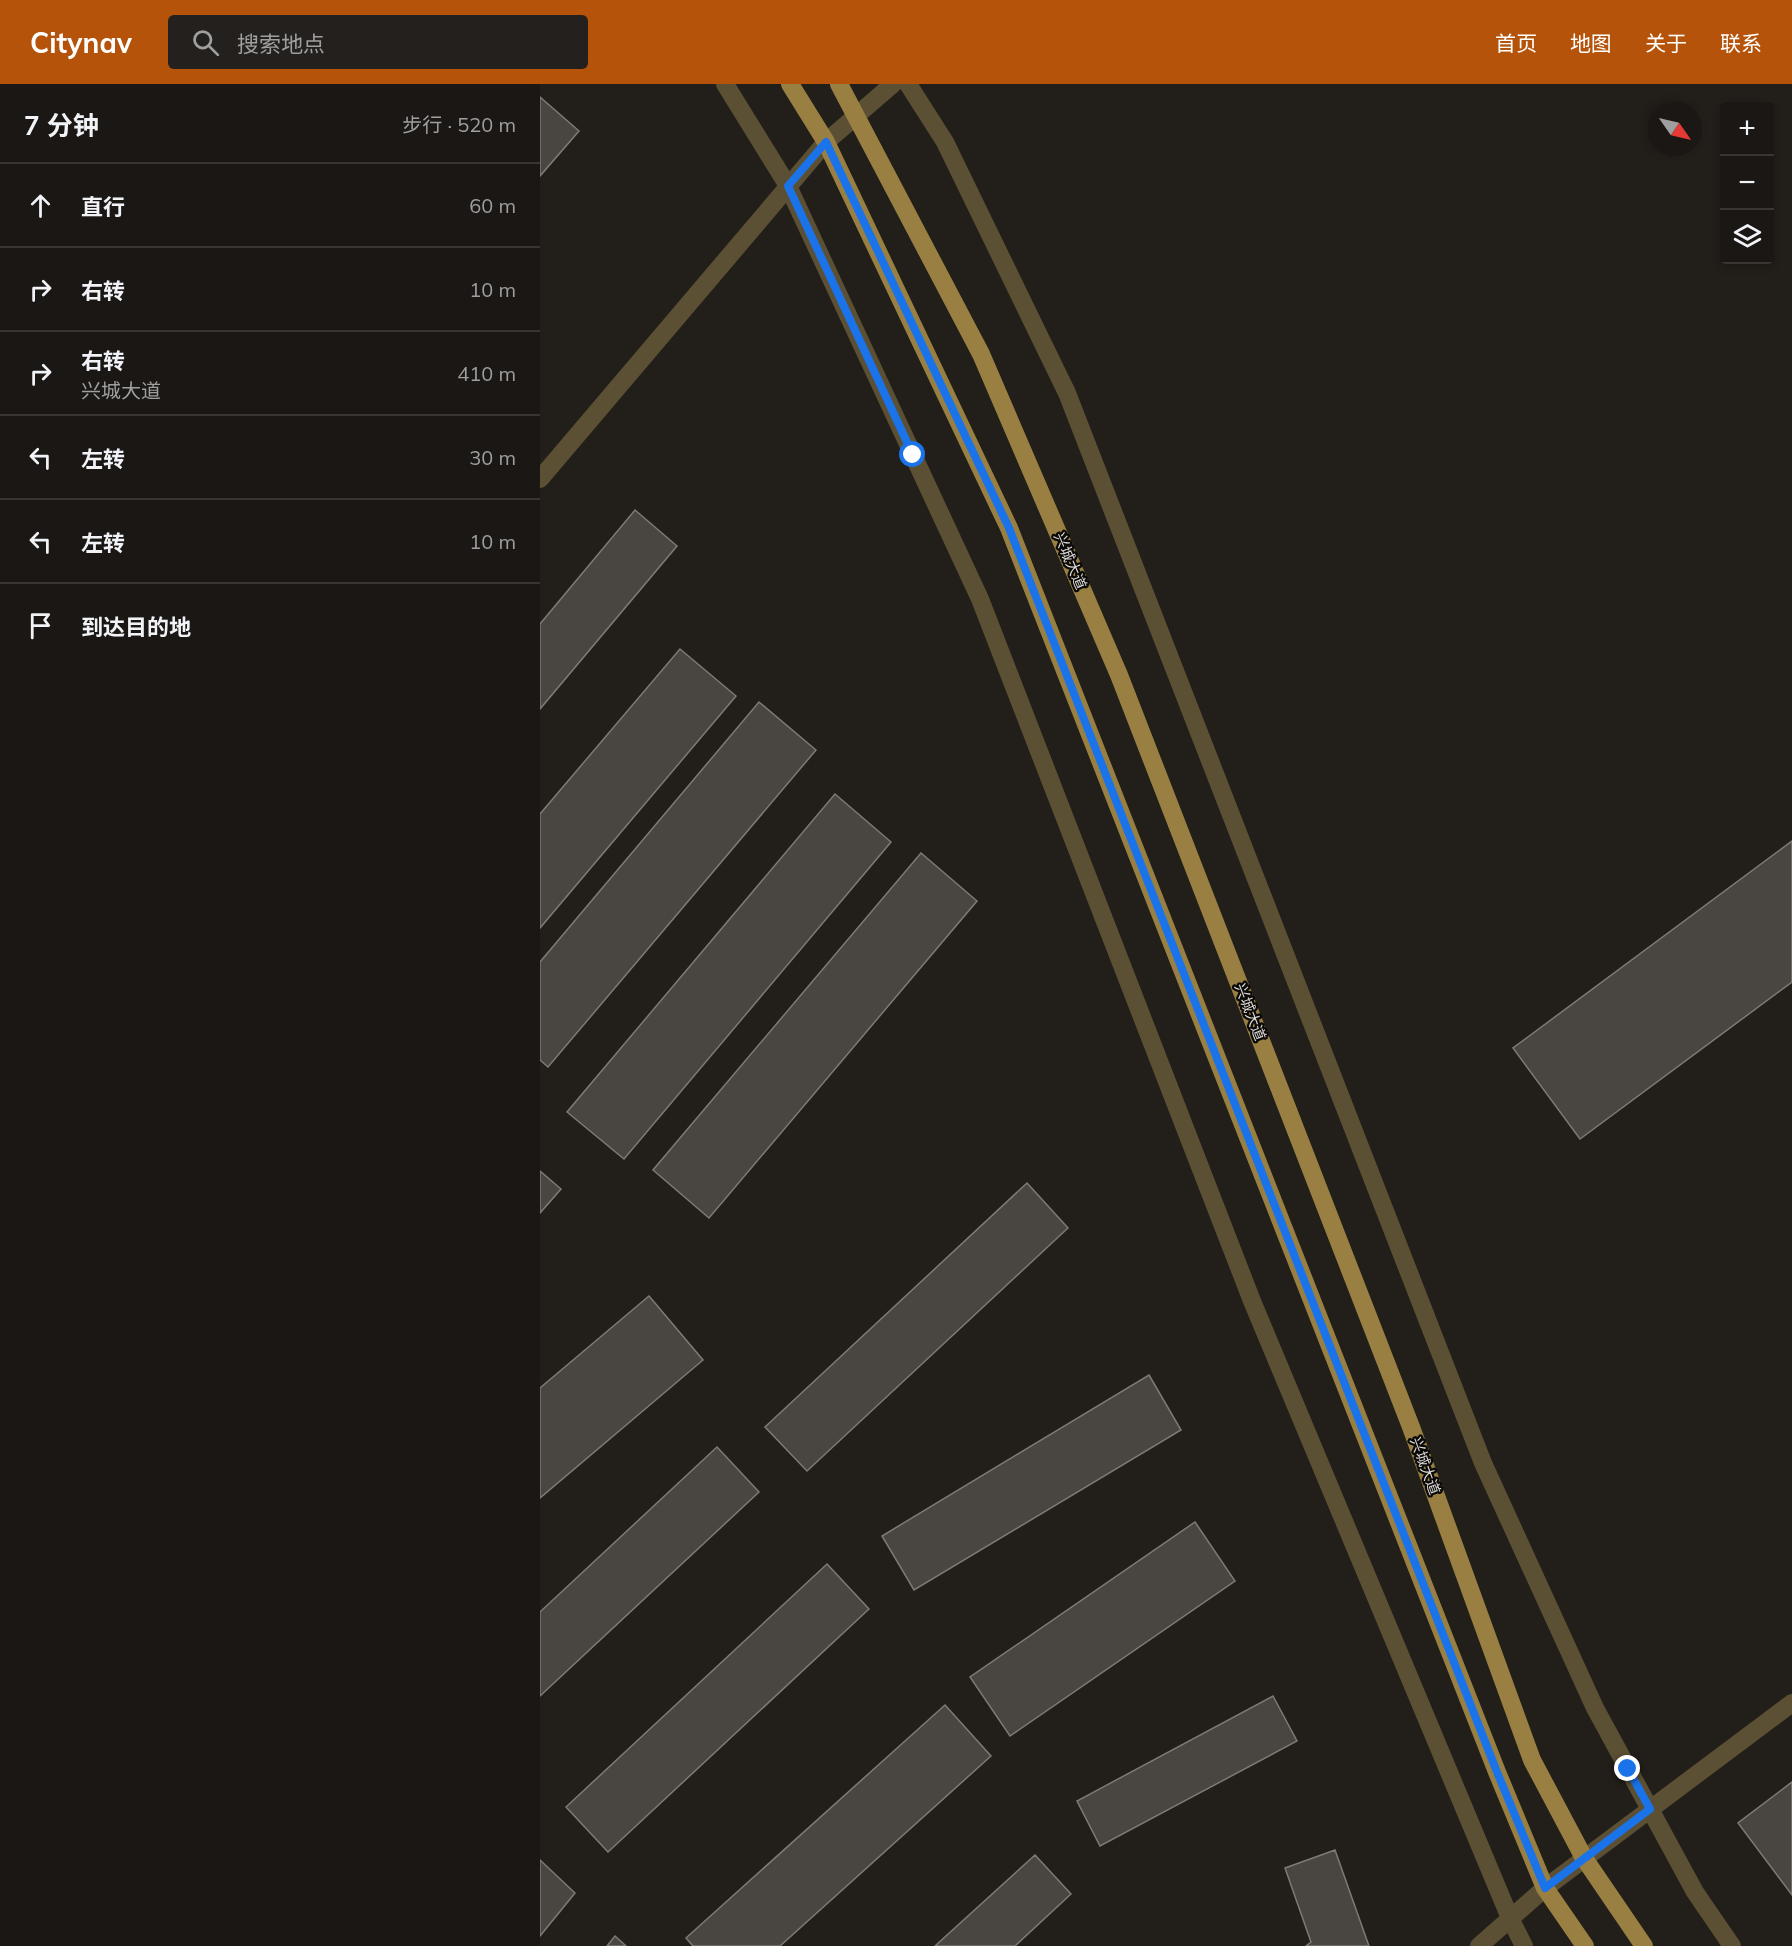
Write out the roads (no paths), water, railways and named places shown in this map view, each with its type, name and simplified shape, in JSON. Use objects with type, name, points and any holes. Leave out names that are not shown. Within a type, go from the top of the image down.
[{"type":"main road","points":[[790,84],[826,142],[1009,528],[1484,1739],[1545,1888],[1585,1946]]},
{"type":"main road","name":"兴城大道","points":[[839,84],[981,354],[1119,675],[1411,1427],[1532,1760],[1584,1858],[1644,1946]]},
{"type":"street","points":[[725,84],[788,186],[981,599],[1252,1301],[1510,1918],[1524,1946]]},
{"type":"street","points":[[540,479],[826,142],[893,84]]},
{"type":"street","points":[[908,84],[945,141],[1067,393],[1483,1463],[1594,1708],[1695,1892],[1732,1946]]},
{"type":"street","points":[[1479,1946],[1545,1888],[1792,1703]]}]
